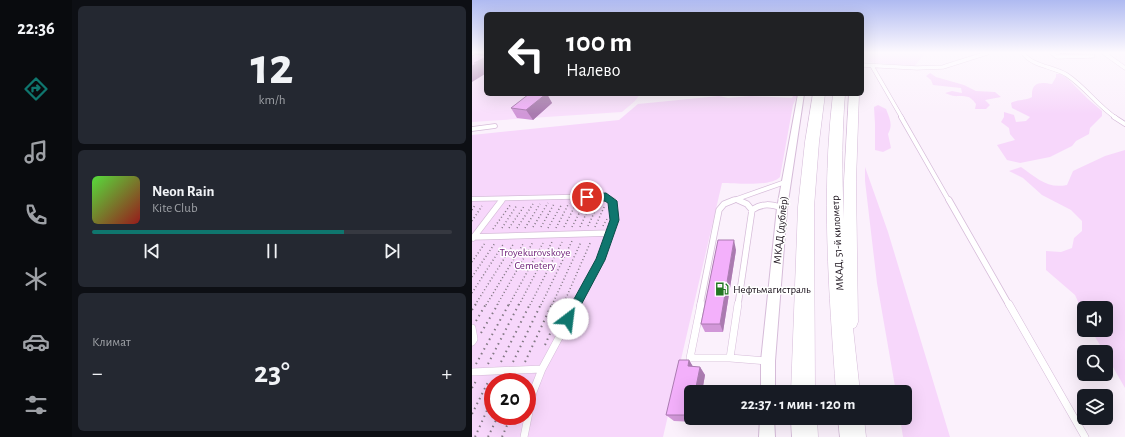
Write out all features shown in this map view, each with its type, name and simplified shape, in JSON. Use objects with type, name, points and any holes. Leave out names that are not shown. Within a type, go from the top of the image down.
[{"type":"highway","points":[[803,385],[806,207],[812,142],[820,96]]},
{"type":"highway","name":"МКАД, 51-й километр","points":[[839,96],[834,143],[835,236],[848,385]]},
{"type":"highway","points":[[804,425],[805,437]]},
{"type":"highway","points":[[852,425],[853,437]]},
{"type":"street","name":"МКАД (дублёр)","points":[[768,385],[768,361],[782,208],[785,182],[801,96]]},
{"type":"street","points":[[849,385],[851,266],[850,180],[854,96]]},
{"type":"street","points":[[767,425],[767,437]]},
{"type":"lane","points":[[876,73],[1085,437]]},
{"type":"lane","points":[[1064,73],[1114,117],[1125,124]]},
{"type":"lane","points":[[472,128],[495,126]]},
{"type":"lane","points":[[768,361],[730,358],[690,358],[719,210],[722,205],[729,201],[785,182]]},
{"type":"lane","points":[[472,199],[602,196],[613,201],[614,220],[600,260],[542,369],[533,392],[524,437]]},
{"type":"lane","points":[[472,238],[502,199]]},
{"type":"lane","points":[[730,358],[752,210],[745,201],[736,199]]},
{"type":"lane","points":[[752,210],[759,205],[766,203],[782,208]]},
{"type":"lane","points":[[472,238],[610,233]]},
{"type":"lane","points":[[472,328],[473,341]]},
{"type":"lane","points":[[472,372],[542,369]]},
{"type":"path","points":[[521,370],[602,196]]},
{"type":"path","points":[[556,235],[566,197]]},
{"type":"path","points":[[472,414],[495,371],[573,197]]},
{"type":"path","points":[[476,364],[580,197]]},
{"type":"path","points":[[484,371],[556,235],[587,197]]},
{"type":"path","points":[[509,370],[594,197]]},
{"type":"path","points":[[472,262],[515,198]]},
{"type":"path","points":[[472,310],[508,236],[522,198]]},
{"type":"path","points":[[472,293],[530,198]]},
{"type":"path","points":[[508,236],[537,198]]},
{"type":"path","points":[[472,277],[544,198]]},
{"type":"path","points":[[472,328],[551,198]]},
{"type":"path","points":[[473,341],[479,336],[558,198]]},
{"type":"path","points":[[544,348],[608,198]]},
{"type":"path","points":[[472,221],[487,199]]},
{"type":"path","points":[[475,437],[484,417]]},
{"type":"path","points":[[488,437],[494,425]]},
{"type":"path","points":[[502,437],[507,425]]},
{"type":"shaded area","points":[[472,73],[484,73],[484,96],[639,96],[622,112],[472,122]]},
{"type":"green space","points":[[931,73],[936,77],[964,85],[976,91],[995,92],[1001,97],[985,100],[990,105],[986,109],[975,109],[976,104],[969,97],[954,96],[945,93],[952,91],[962,93],[961,88],[933,85],[931,80],[926,76]]},
{"type":"green space","points":[[1056,74],[1061,74],[1068,79],[1102,111],[1102,116],[1090,128],[1089,134],[1076,141],[1072,146],[1050,157],[1020,163],[1007,160],[997,145],[1015,140],[1010,134],[1009,128],[1001,122],[1004,117],[1004,112],[1014,115],[1016,122],[1026,121],[1030,117],[1012,108],[1011,103],[1032,97],[1033,88],[1035,85],[1041,83],[1052,84]]},
{"type":"green space","name":"Troyekurovskoye Cemetery","points":[[719,96],[728,98],[751,96],[792,98],[793,96],[797,96],[793,105],[780,177],[769,182],[761,183],[722,183],[663,437],[472,437],[472,135],[619,120],[638,104]]},
{"type":"green space","points":[[878,105],[886,109],[890,122],[888,134],[891,148],[883,152],[875,150],[874,107]]},
{"type":"green space","points":[[1125,150],[1125,388],[1113,367],[1113,345],[1100,345],[1095,337],[1113,337],[1113,301],[1078,301],[1075,295],[1046,270],[1046,251],[1061,252],[1072,248],[1074,238],[1082,231],[1082,221],[1071,210],[1042,195],[1023,178],[1009,171],[1021,167],[1042,182],[1060,186],[1067,185],[1073,171],[1105,156]]},
{"type":"green space","points":[[865,167],[888,232],[950,437],[903,437],[901,425],[912,425],[912,385],[895,385],[877,283],[865,181]]},
{"type":"building","points":[[526,96],[544,96],[526,110],[511,108]]},
{"type":"building","points":[[718,240],[734,240],[720,324],[701,324]]},
{"type":"building","points":[[679,360],[689,360],[688,366],[700,367],[696,385],[684,385],[684,415],[666,415]]},
{"type":"place","name":"Нефтьмагистраль","points":[[722,289]]},
{"type":"route","points":[[568,319],[600,260],[614,220],[613,201],[606,196],[587,197]]}]
